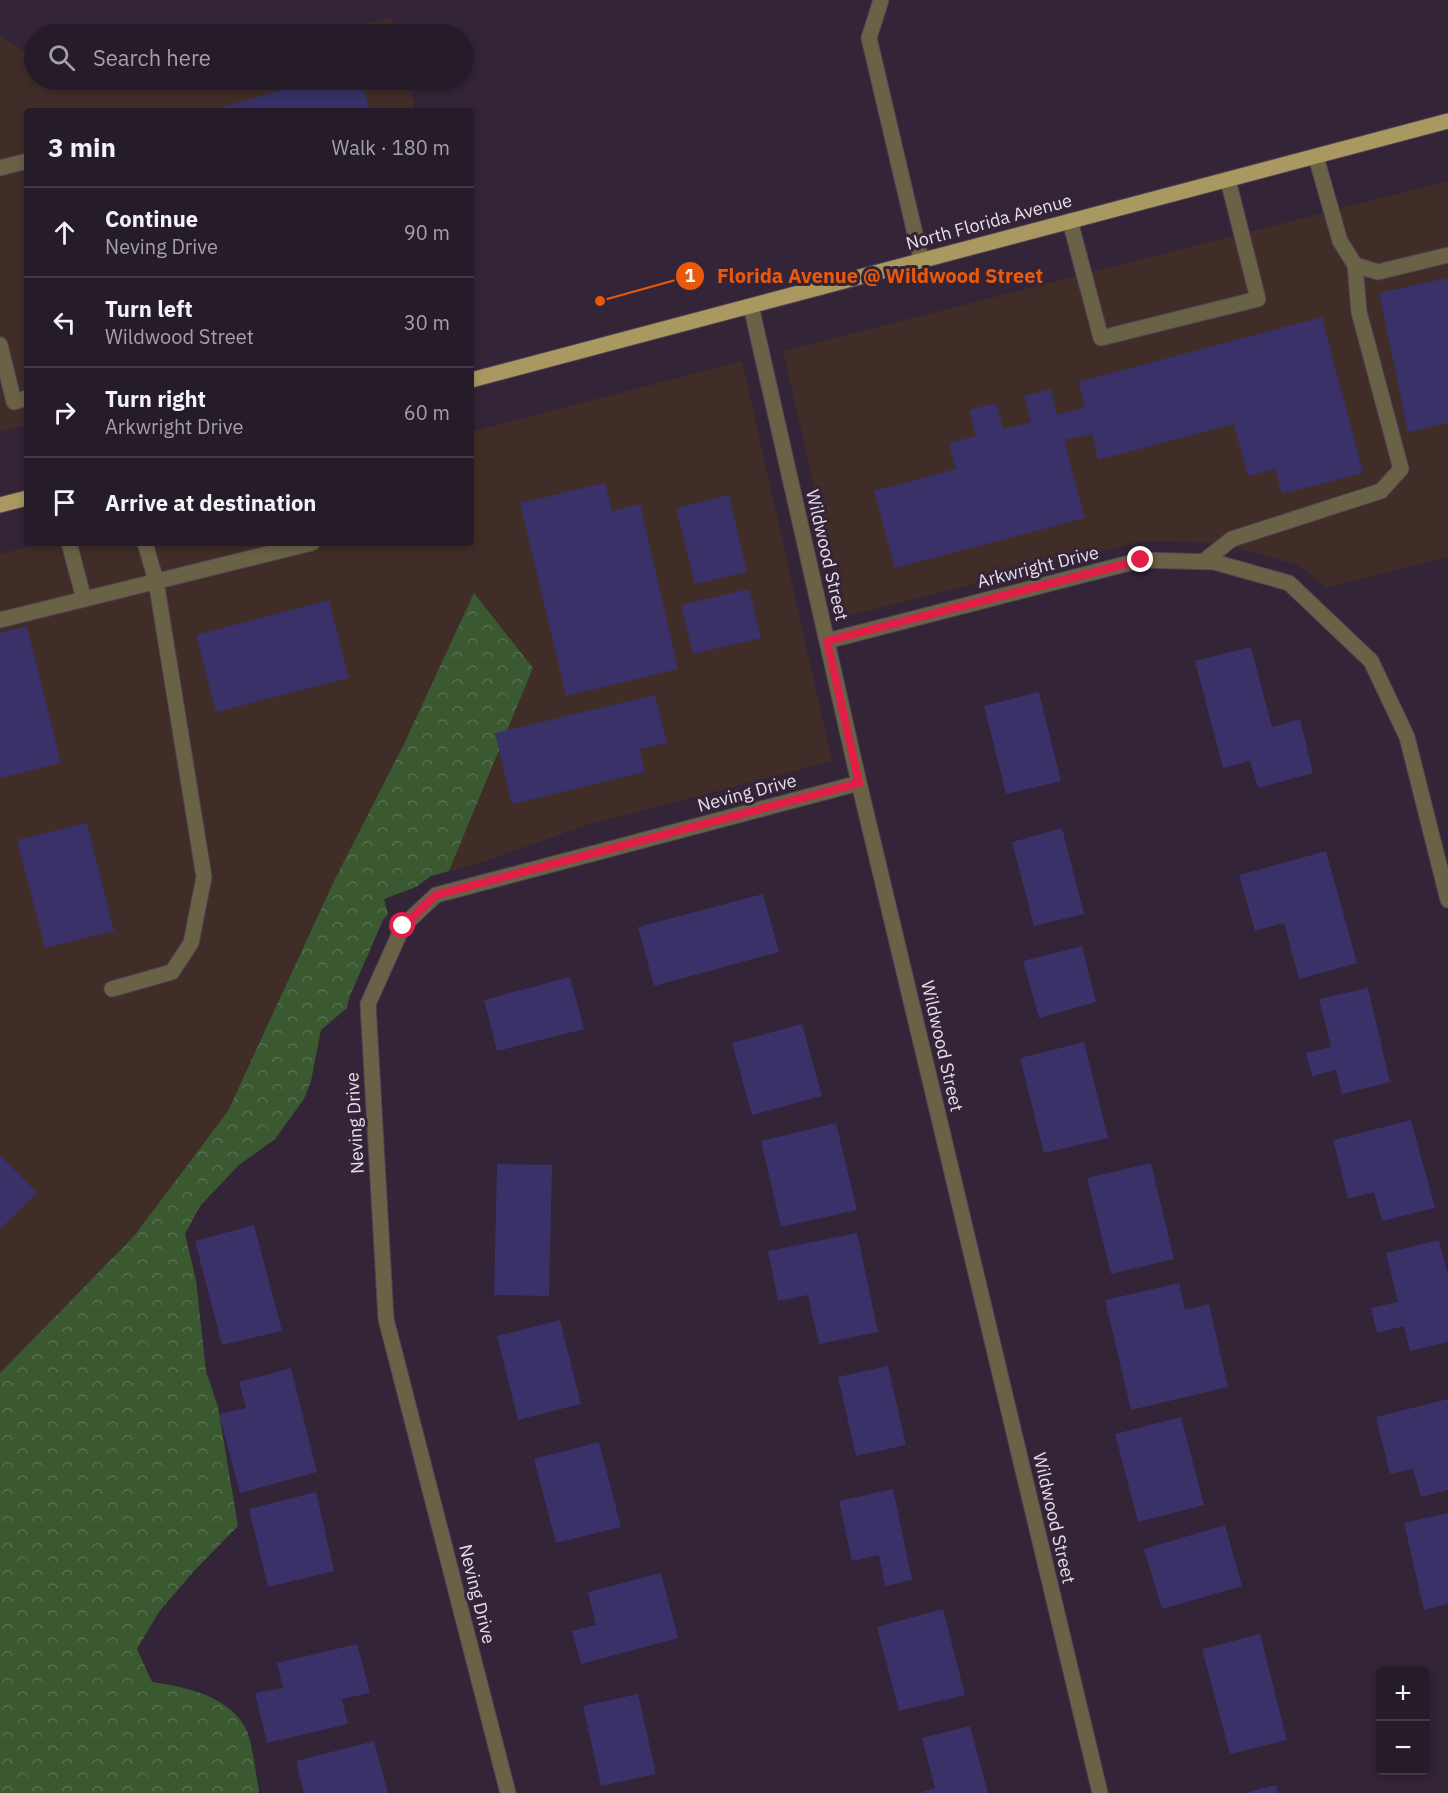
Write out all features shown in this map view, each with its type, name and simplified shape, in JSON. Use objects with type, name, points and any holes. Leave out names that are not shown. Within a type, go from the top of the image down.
[{"type":"main road","name":"North Florida Avenue","points":[[474,379],[1448,121]]},
{"type":"main road","points":[[0,505],[24,499]]},
{"type":"street","points":[[880,0],[869,38],[921,259]]},
{"type":"street","points":[[1204,561],[1232,539],[1381,491],[1401,469],[1359,312],[1355,265],[1340,241],[1316,157]]},
{"type":"street","points":[[0,168],[24,162]]},
{"type":"street","points":[[1070,221],[1101,338],[1258,299],[1228,180]]},
{"type":"street","points":[[1355,265],[1378,272],[1448,255]]},
{"type":"street","name":"Wildwood Street","points":[[751,306],[859,783],[1100,1793]]},
{"type":"street","points":[[0,345],[14,402],[24,399]]},
{"type":"street","points":[[70,546],[84,599]]},
{"type":"street","points":[[112,989],[172,972],[191,943],[204,877],[156,581],[147,546]]},
{"type":"street","points":[[0,620],[300,546]]},
{"type":"street","name":"Arkwright Drive","points":[[827,641],[1141,560],[1214,562],[1289,583],[1371,661],[1407,736],[1448,900]]},
{"type":"street","name":"Neving Drive","points":[[508,1793],[386,1318],[368,1004],[403,926],[436,895],[859,783]]},
{"type":"shaded area","points":[[392,18],[394,24],[362,24]]},
{"type":"shaded area","points":[[0,36],[24,51],[24,90],[411,90],[415,108],[24,108],[24,426],[0,432]]},
{"type":"shaded area","points":[[1448,181],[1448,557],[1325,588],[1306,570],[1297,565],[1222,543],[1143,541],[844,617],[783,351]]},
{"type":"shaded area","points":[[742,361],[832,761],[587,825],[477,864],[449,871],[533,668],[405,742],[334,881],[228,1111],[134,1236],[0,1373],[0,554],[31,546],[474,546],[474,431]]},
{"type":"green space","points":[[474,593],[533,668],[449,871],[431,876],[416,887],[384,899],[388,914],[383,920],[349,998],[347,1008],[321,1030],[311,1081],[304,1099],[275,1139],[239,1165],[200,1206],[185,1234],[196,1280],[206,1371],[218,1407],[238,1526],[193,1572],[159,1612],[137,1649],[152,1682],[193,1690],[206,1695],[219,1701],[240,1719],[251,1743],[258,1793],[0,1793],[0,1373],[134,1236],[228,1111],[334,881],[405,742]]},
{"type":"building","points":[[281,90],[364,90],[369,108],[219,108]]},
{"type":"building","points":[[1448,278],[1448,423],[1408,432],[1379,293]]},
{"type":"building","points":[[1322,317],[1363,473],[1282,494],[1275,469],[1248,476],[1234,424],[1098,460],[1092,434],[1064,440],[1085,518],[895,568],[874,491],[956,469],[949,443],[976,436],[969,410],[996,403],[1003,429],[1031,422],[1024,396],[1051,389],[1057,415],[1085,407],[1078,382]]},
{"type":"building","points":[[605,483],[612,511],[640,504],[678,669],[566,696],[520,503]]},
{"type":"building","points":[[729,495],[747,572],[695,584],[676,508]]},
{"type":"building","points":[[749,589],[761,638],[693,654],[681,605]]},
{"type":"building","points":[[329,600],[349,678],[216,712],[196,635]]},
{"type":"building","points":[[27,626],[61,763],[0,778],[0,633]]},
{"type":"building","points":[[1251,647],[1272,727],[1300,719],[1313,773],[1258,788],[1250,761],[1223,768],[1195,661]]},
{"type":"building","points":[[1039,692],[1061,781],[1006,794],[984,706]]},
{"type":"building","points":[[655,695],[667,743],[639,749],[645,772],[512,804],[495,733]]},
{"type":"building","points":[[87,823],[114,931],[45,948],[17,840]]},
{"type":"building","points":[[1062,828],[1084,914],[1034,926],[1012,842]]},
{"type":"building","points":[[1326,851],[1357,963],[1299,979],[1284,923],[1255,931],[1239,875]]},
{"type":"building","points":[[763,894],[779,952],[654,986],[638,927]]},
{"type":"building","points":[[1082,946],[1096,1002],[1039,1018],[1023,961]]},
{"type":"building","points":[[570,977],[584,1029],[497,1051],[484,1000]]},
{"type":"building","points":[[1368,988],[1390,1082],[1342,1094],[1336,1070],[1312,1076],[1306,1053],[1331,1047],[1319,999]]},
{"type":"building","points":[[802,1024],[822,1096],[752,1115],[732,1043]]},
{"type":"building","points":[[1084,1042],[1108,1138],[1044,1153],[1020,1058]]},
{"type":"building","points":[[1411,1120],[1435,1208],[1382,1221],[1374,1192],[1348,1199],[1333,1140]]},
{"type":"building","points":[[836,1123],[857,1210],[781,1227],[761,1141]]},
{"type":"building","points":[[0,1155],[37,1193],[0,1229]]},
{"type":"building","points":[[1151,1163],[1174,1259],[1111,1274],[1087,1178]]},
{"type":"building","points":[[497,1164],[552,1165],[549,1296],[494,1295]]},
{"type":"building","points":[[254,1225],[282,1331],[222,1345],[195,1241]]},
{"type":"building","points":[[857,1233],[878,1332],[819,1344],[808,1295],[778,1301],[768,1251]]},
{"type":"building","points":[[1439,1240],[1448,1275],[1448,1342],[1410,1351],[1404,1326],[1377,1333],[1371,1308],[1398,1302],[1386,1253]]},
{"type":"building","points":[[1179,1283],[1185,1310],[1209,1304],[1228,1387],[1131,1410],[1105,1300]]},
{"type":"building","points":[[560,1320],[581,1404],[518,1420],[497,1336]]},
{"type":"building","points":[[888,1366],[906,1445],[856,1456],[838,1377]]},
{"type":"building","points":[[291,1368],[317,1472],[240,1493],[219,1414],[246,1408],[239,1382]]},
{"type":"building","points":[[1448,1399],[1448,1490],[1421,1497],[1413,1469],[1390,1474],[1376,1417]]},
{"type":"building","points":[[1181,1417],[1204,1505],[1138,1522],[1115,1434]]},
{"type":"building","points":[[599,1442],[621,1527],[556,1543],[534,1459]]},
{"type":"building","points":[[893,1489],[912,1580],[885,1586],[879,1555],[852,1561],[839,1501]]},
{"type":"building","points":[[316,1492],[334,1571],[268,1587],[249,1509]]},
{"type":"building","points":[[1448,1513],[1448,1604],[1424,1610],[1404,1523]]},
{"type":"building","points":[[1225,1525],[1242,1586],[1162,1609],[1144,1549]]},
{"type":"building","points":[[661,1573],[678,1638],[581,1664],[572,1631],[596,1625],[588,1592]]},
{"type":"building","points":[[943,1609],[965,1695],[899,1711],[877,1627]]},
{"type":"building","points":[[1260,1634],[1287,1740],[1230,1754],[1202,1649]]},
{"type":"building","points":[[357,1644],[370,1693],[342,1699],[348,1724],[267,1743],[255,1693],[283,1688],[277,1663]]},
{"type":"building","points":[[638,1694],[656,1774],[601,1786],[583,1706]]},
{"type":"building","points":[[970,1726],[988,1793],[919,1793],[935,1788],[922,1738]]},
{"type":"building","points":[[374,1741],[388,1793],[304,1793],[296,1761]]},
{"type":"building","points":[[1276,1785],[1278,1793],[1248,1793],[1248,1792]]},
{"type":"place","name":"Florida Avenue @ Wildwood Street","points":[[600,301]]},
{"type":"route","points":[[403,926],[436,895],[859,783],[827,641],[1141,560]]}]
